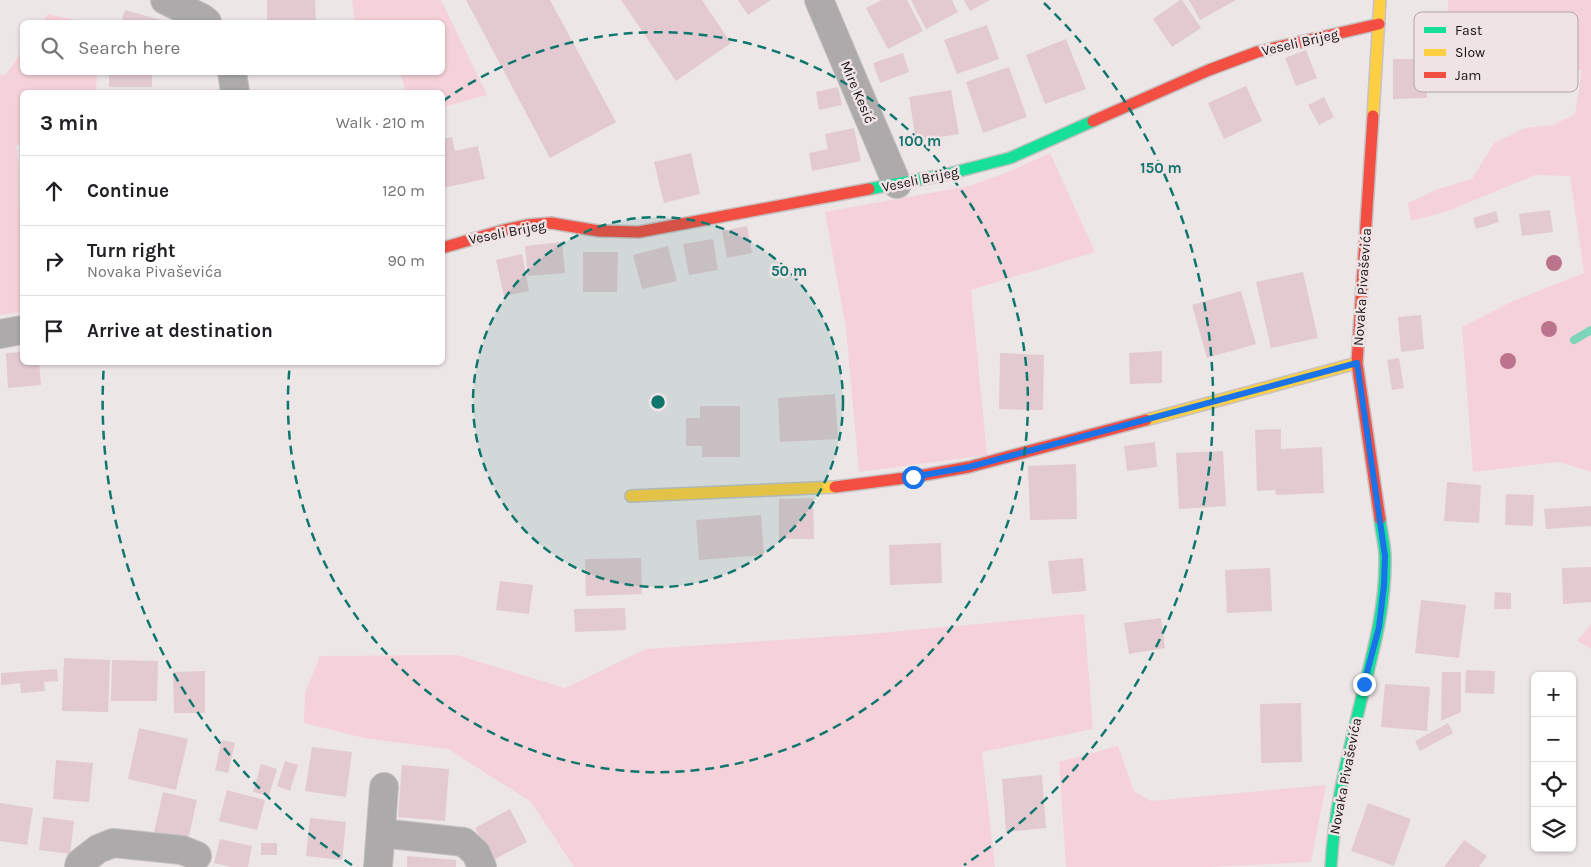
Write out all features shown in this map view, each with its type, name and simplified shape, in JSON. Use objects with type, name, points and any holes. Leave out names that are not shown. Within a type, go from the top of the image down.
[{"type":"street","points":[[164,0],[204,20]]},
{"type":"street","name":"Mire Kesić","points":[[819,0],[897,184]]},
{"type":"street","name":"Novaka Pivaševića","points":[[1330,867],[1346,761],[1379,627],[1385,571],[1385,556],[1357,363],[1380,0]]},
{"type":"street","name":"Veseli Brijeg","points":[[445,247],[504,230],[527,225],[551,223],[599,231],[639,232],[897,184],[1010,158],[1209,70],[1257,52],[1379,24]]},
{"type":"street","points":[[233,75],[236,90]]},
{"type":"street","points":[[0,334],[20,330]]},
{"type":"street","points":[[630,496],[831,487],[932,474],[969,467],[1357,363]]},
{"type":"street","points":[[378,867],[384,787]]},
{"type":"street","points":[[381,833],[464,842],[476,853],[482,867]]},
{"type":"street","points":[[79,867],[80,863],[98,849],[113,843],[182,850],[197,856]]},
{"type":"shaded area","points":[[352,0],[441,0],[487,95],[445,106],[445,90],[405,90],[401,75],[445,75],[445,20],[355,20]]},
{"type":"shaded area","points":[[1448,0],[1591,0],[1591,472],[1559,462],[1473,472],[1462,327],[1515,300],[1584,273],[1570,176],[1535,175],[1448,211],[1411,221],[1408,203],[1438,189],[1472,179],[1494,143],[1525,128],[1553,125],[1575,114],[1582,70],[1578,71],[1578,12],[1448,12]]},
{"type":"shaded area","points":[[48,14],[74,20],[44,20]]},
{"type":"shaded area","points":[[20,54],[20,75],[97,75],[96,90],[20,90],[20,145],[16,145],[19,167],[20,312],[0,315],[0,74],[5,76]]},
{"type":"shaded area","points":[[1050,153],[1095,252],[971,290],[987,455],[859,472],[846,329],[825,212],[969,186],[1008,172]]},
{"type":"shaded area","points":[[1084,614],[1093,729],[982,752],[995,867],[574,867],[531,802],[448,749],[364,738],[304,723],[305,693],[320,656],[457,655],[565,688],[646,649],[869,634]]},
{"type":"shaded area","points":[[1591,624],[1591,649],[1577,641]]},
{"type":"shaded area","points":[[1118,746],[1134,791],[1151,801],[1326,785],[1311,862],[1207,867],[1066,867],[1059,762]]},
{"type":"building","points":[[267,0],[315,0],[316,20],[267,20]]},
{"type":"building","points":[[466,0],[550,0],[616,122],[550,158]]},
{"type":"building","points":[[621,0],[702,0],[731,43],[676,81]]},
{"type":"building","points":[[738,0],[771,0],[748,15]]},
{"type":"building","points":[[882,0],[907,0],[923,31],[888,49],[866,8]]},
{"type":"building","points":[[911,0],[952,0],[958,12],[926,29]]},
{"type":"building","points":[[964,0],[990,0],[970,11]]},
{"type":"building","points":[[1182,0],[1201,28],[1172,47],[1153,19]]},
{"type":"building","points":[[1189,0],[1236,0],[1200,20]]},
{"type":"building","points":[[125,10],[161,20],[122,20]]},
{"type":"building","points":[[987,25],[999,59],[957,74],[944,40]]},
{"type":"building","points":[[1066,39],[1086,89],[1045,104],[1026,55]]},
{"type":"building","points":[[1306,50],[1317,78],[1296,86],[1285,58]]},
{"type":"building","points":[[903,53],[909,72],[880,83],[873,63]]},
{"type":"building","points":[[1393,59],[1414,59],[1414,92],[1427,92],[1427,98],[1393,99]]},
{"type":"building","points":[[1009,67],[1027,117],[983,133],[966,82]]},
{"type":"building","points":[[109,75],[152,75],[152,87],[109,87]]},
{"type":"building","points":[[1246,86],[1262,121],[1224,139],[1208,103]]},
{"type":"building","points":[[838,87],[842,105],[819,110],[816,92]]},
{"type":"building","points":[[951,90],[959,134],[916,141],[909,97]]},
{"type":"building","points":[[1324,97],[1334,117],[1319,125],[1308,105]]},
{"type":"building","points":[[854,128],[861,161],[812,171],[809,153],[828,149],[825,134]]},
{"type":"building","points":[[452,137],[455,151],[478,146],[485,179],[445,187],[445,138]]},
{"type":"building","points":[[691,153],[700,194],[664,203],[654,162]]},
{"type":"building","points":[[1550,210],[1553,232],[1522,236],[1519,214]]},
{"type":"building","points":[[1496,211],[1499,222],[1476,229],[1473,218]]},
{"type":"building","points":[[747,226],[752,253],[727,258],[722,231]]},
{"type":"building","points":[[713,239],[718,270],[689,275],[683,244]]},
{"type":"building","points":[[562,242],[565,273],[528,276],[525,246]]},
{"type":"building","points":[[668,246],[677,281],[642,289],[633,255]]},
{"type":"building","points":[[583,252],[618,252],[617,292],[583,292]]},
{"type":"building","points":[[522,254],[529,291],[504,296],[496,260]]},
{"type":"building","points":[[1303,272],[1318,338],[1271,348],[1256,282]]},
{"type":"building","points":[[1241,291],[1256,344],[1207,358],[1192,305]]},
{"type":"building","points":[[1421,315],[1424,349],[1401,352],[1398,317]]},
{"type":"building","points":[[1162,351],[1162,383],[1130,384],[1129,353]]},
{"type":"building","points":[[20,352],[20,365],[39,365],[41,385],[8,388],[6,353]]},
{"type":"building","points":[[1000,353],[1044,355],[1043,410],[999,409]]},
{"type":"building","points":[[1399,358],[1404,388],[1392,390],[1387,360]]},
{"type":"building","points":[[835,394],[838,439],[780,442],[778,398]]},
{"type":"building","points":[[700,406],[740,406],[740,457],[702,457],[702,446],[686,446],[686,418],[700,418]]},
{"type":"building","points":[[1281,429],[1281,449],[1322,447],[1324,493],[1276,495],[1275,490],[1257,491],[1255,430]]},
{"type":"building","points":[[1155,442],[1157,467],[1127,471],[1124,446]]},
{"type":"building","points":[[1223,451],[1226,506],[1179,509],[1176,453]]},
{"type":"building","points":[[1076,464],[1077,519],[1030,520],[1028,466]]},
{"type":"building","points":[[1447,482],[1481,485],[1479,523],[1444,521]]},
{"type":"building","points":[[1506,494],[1534,495],[1533,526],[1505,525]]},
{"type":"building","points":[[813,498],[814,539],[779,539],[779,499]]},
{"type":"building","points":[[1591,506],[1591,526],[1546,529],[1544,509]]},
{"type":"building","points":[[761,515],[764,555],[699,560],[696,520]]},
{"type":"building","points":[[941,543],[942,583],[890,585],[889,545]]},
{"type":"building","points":[[641,558],[642,594],[586,596],[585,559]]},
{"type":"building","points":[[1083,558],[1086,591],[1052,594],[1048,561]]},
{"type":"building","points":[[1591,567],[1591,602],[1563,604],[1562,568]]},
{"type":"building","points":[[1270,568],[1272,611],[1227,613],[1225,570]]},
{"type":"building","points":[[500,581],[533,585],[529,614],[496,610]]},
{"type":"building","points":[[1495,592],[1511,593],[1511,609],[1494,609]]},
{"type":"building","points":[[1421,600],[1466,605],[1459,658],[1415,653]]},
{"type":"building","points":[[625,608],[626,630],[575,632],[574,609]]},
{"type":"building","points":[[1161,618],[1165,648],[1129,654],[1124,623]]},
{"type":"building","points":[[64,658],[110,660],[108,712],[62,711]]},
{"type":"building","points":[[112,660],[158,661],[157,701],[111,701]]},
{"type":"building","points":[[57,669],[58,681],[44,682],[45,691],[21,693],[20,683],[1,685],[1,673]]},
{"type":"building","points":[[1466,670],[1495,671],[1494,694],[1465,693]]},
{"type":"building","points":[[205,671],[205,713],[174,713],[173,672]]},
{"type":"building","points":[[1442,672],[1461,672],[1461,712],[1441,721]]},
{"type":"building","points":[[1385,684],[1430,687],[1427,731],[1381,727]]},
{"type":"building","points":[[1301,703],[1302,762],[1261,763],[1260,704]]},
{"type":"building","points":[[1448,723],[1453,733],[1420,751],[1415,741]]},
{"type":"building","points":[[139,728],[188,739],[176,790],[128,779]]},
{"type":"building","points":[[222,740],[235,743],[228,773],[215,770]]},
{"type":"building","points":[[312,747],[352,752],[346,797],[305,791]]},
{"type":"building","points":[[56,760],[93,763],[89,802],[53,799]]},
{"type":"building","points":[[285,761],[298,765],[290,791],[277,786]]},
{"type":"building","points":[[261,764],[277,769],[269,796],[253,792]]},
{"type":"building","points":[[402,765],[449,769],[445,821],[398,817]]},
{"type":"building","points":[[1042,775],[1046,828],[1006,832],[1002,779]]},
{"type":"building","points":[[227,790],[265,800],[257,830],[219,821]]},
{"type":"building","points":[[163,792],[197,800],[188,840],[154,832]]},
{"type":"building","points":[[0,803],[33,808],[27,845],[0,841]]},
{"type":"building","points":[[1368,803],[1411,819],[1394,866],[1351,851]]},
{"type":"building","points":[[510,809],[527,842],[493,860],[475,828]]},
{"type":"building","points":[[43,817],[74,821],[70,854],[39,850]]},
{"type":"building","points":[[310,818],[346,822],[342,860],[306,856]]},
{"type":"building","points":[[220,839],[252,846],[248,867],[231,867],[214,863]]},
{"type":"building","points":[[1464,840],[1487,856],[1479,867],[1444,867]]},
{"type":"building","points":[[261,843],[277,843],[277,855],[261,855]]},
{"type":"building","points":[[407,856],[456,860],[456,867],[407,867]]},
{"type":"waterway","points":[[1574,340],[1591,330]]},
{"type":"traffic: fast","points":[[869,189],[948,174],[1010,158],[1093,121]]},
{"type":"traffic: fast","points":[[1331,867],[1335,822],[1343,777],[1376,640],[1382,607],[1385,557],[1380,519]]},
{"type":"traffic: slow","points":[[1373,116],[1380,0]]},
{"type":"traffic: slow","points":[[1146,420],[1357,363]]},
{"type":"traffic: slow","points":[[631,496],[835,487]]},
{"type":"traffic: jam","points":[[1093,121],[1209,70],[1257,52],[1379,24]]},
{"type":"traffic: jam","points":[[1373,116],[1357,363],[1380,519]]},
{"type":"traffic: jam","points":[[445,247],[504,230],[527,225],[551,223],[599,231],[639,232],[869,189]]},
{"type":"traffic: jam","points":[[835,487],[913,477],[969,467],[1146,420]]},
{"type":"route","points":[[913,477],[969,467],[1357,363],[1385,556],[1379,627],[1364,684]]}]
